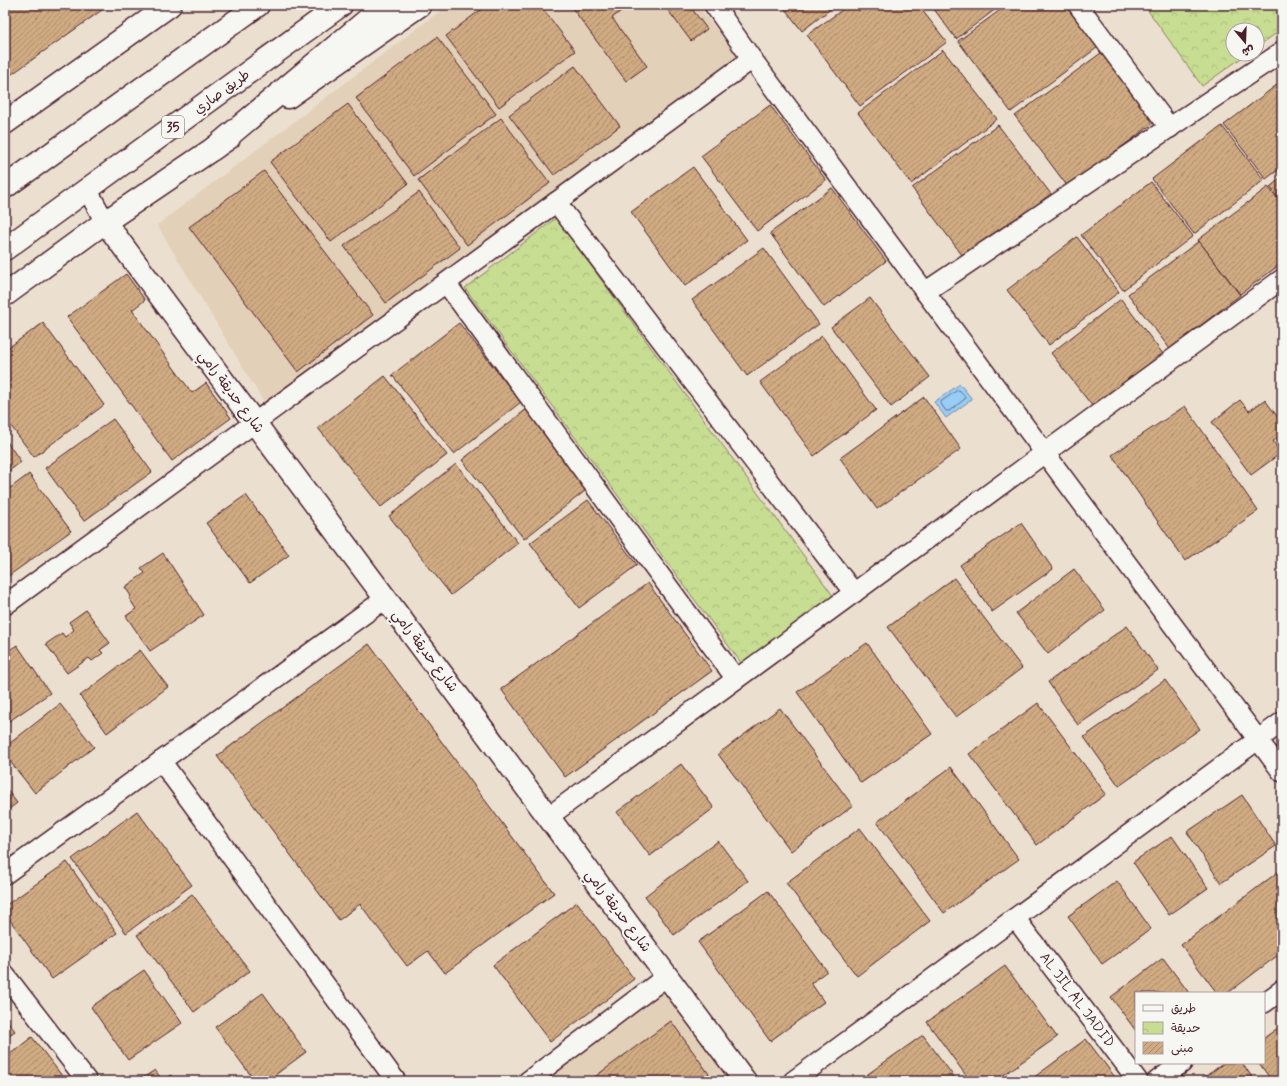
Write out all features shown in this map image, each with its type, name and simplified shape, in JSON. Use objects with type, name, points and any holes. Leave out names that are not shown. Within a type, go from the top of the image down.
[{"type":"main road","points":[[6,119],[170,5]]},
{"type":"main road","points":[[5,188],[258,5]]},
{"type":"main road","name":"طريق صاري","points":[[5,249],[342,5]]},
{"type":"main road","points":[[213,149],[385,5]]},
{"type":"main road","points":[[5,294],[105,222],[420,5]]},
{"type":"main road","name":"شارع حديقة رامي","points":[[105,222],[745,1081]]},
{"type":"street","points":[[714,5],[752,59],[1282,772]]},
{"type":"street","points":[[1078,5],[1170,128]]},
{"type":"street","points":[[925,292],[1282,52]]},
{"type":"street","points":[[5,605],[752,59]]},
{"type":"street","points":[[87,189],[105,222]]},
{"type":"street","points":[[556,202],[854,594]]},
{"type":"street","points":[[548,817],[1282,279]]},
{"type":"street","points":[[446,283],[736,679]]},
{"type":"street","points":[[5,874],[385,599]]},
{"type":"street","points":[[793,1081],[1282,722]]},
{"type":"street","points":[[161,761],[396,1081]]},
{"type":"street","name":"AL JIL AL JADID","points":[[1015,918],[1138,1081]]},
{"type":"street","points":[[5,975],[87,1081]]},
{"type":"street","points":[[528,1081],[667,976]]},
{"type":"street","points":[[1265,1002],[1282,990]]},
{"type":"street","points":[[1157,1081],[1181,1064]]},
{"type":"shaded area","points":[[448,5],[697,5],[739,57],[266,406],[157,225]]},
{"type":"shaded area","points":[[664,986],[733,1081],[541,1081]]},
{"type":"green space","points":[[1144,5],[1282,5],[1282,29],[1265,41],[1265,22],[1225,22],[1225,62],[1236,62],[1202,86]]},
{"type":"green space","points":[[556,218],[834,597],[742,664],[465,288]]},
{"type":"water","points":[[960,384],[972,399],[946,418],[934,402]]},
{"type":"building","points":[[5,5],[109,5],[5,79]]},
{"type":"building","points":[[487,5],[540,5],[575,51],[499,107],[446,36]]},
{"type":"building","points":[[570,5],[629,5],[612,18],[647,66],[626,81]]},
{"type":"building","points":[[664,5],[689,5],[707,29],[691,41]]},
{"type":"building","points":[[782,5],[836,5],[802,31]]},
{"type":"building","points":[[849,5],[918,5],[947,42],[860,106],[807,35]]},
{"type":"building","points":[[931,5],[1001,5],[956,39]]},
{"type":"building","points":[[1007,5],[1065,5],[1098,47],[1011,112],[958,41]]},
{"type":"building","points":[[437,37],[496,114],[414,176],[356,98]]},
{"type":"building","points":[[943,50],[997,119],[911,184],[858,113]]},
{"type":"building","points":[[1101,53],[1155,122],[1068,187],[1015,116]]},
{"type":"building","points":[[575,66],[620,126],[554,175],[509,115]]},
{"type":"building","points":[[1282,81],[1282,167],[1266,179],[1224,125]]},
{"type":"building","points":[[348,104],[408,184],[331,242],[270,162]]},
{"type":"building","points":[[770,105],[826,180],[757,231],[701,156]]},
{"type":"building","points":[[501,118],[550,183],[467,245],[418,180]]},
{"type":"building","points":[[998,125],[1051,194],[965,259],[912,188]]},
{"type":"building","points":[[1222,126],[1264,180],[1194,234],[1152,179]]},
{"type":"building","points":[[693,167],[747,240],[685,286],[631,212]]},
{"type":"building","points":[[264,171],[373,315],[298,372],[189,227]]},
{"type":"building","points":[[1282,177],[1282,203],[1270,187]]},
{"type":"building","points":[[1151,182],[1193,236],[1123,290],[1081,235]]},
{"type":"building","points":[[1268,187],[1282,204],[1282,263],[1240,294],[1198,240]]},
{"type":"building","points":[[832,188],[886,261],[824,307],[770,233]]},
{"type":"building","points":[[419,192],[460,248],[386,303],[344,246]]},
{"type":"building","points":[[1077,237],[1119,292],[1049,345],[1007,290]]},
{"type":"building","points":[[1199,241],[1240,295],[1170,349],[1128,294]]},
{"type":"building","points":[[764,248],[819,324],[747,376],[692,300]]},
{"type":"building","points":[[126,274],[145,300],[132,310],[192,393],[206,383],[231,418],[172,461],[67,317]]},
{"type":"building","points":[[870,298],[930,377],[891,407],[831,327]]},
{"type":"building","points":[[1121,299],[1163,354],[1093,407],[1051,353]]},
{"type":"building","points":[[43,323],[104,405],[34,457],[5,418],[5,350]]},
{"type":"building","points":[[459,323],[521,402],[454,454],[392,375]]},
{"type":"building","points":[[822,336],[876,410],[814,456],[760,382]]},
{"type":"building","points":[[385,376],[447,455],[381,507],[318,428]]},
{"type":"building","points":[[924,397],[961,449],[877,509],[840,458]]},
{"type":"building","points":[[1240,400],[1249,411],[1265,400],[1282,423],[1282,435],[1273,441],[1281,453],[1251,475],[1212,422]]},
{"type":"building","points":[[1185,406],[1258,511],[1185,561],[1112,455]]},
{"type":"building","points":[[528,408],[590,487],[524,539],[462,460]]},
{"type":"building","points":[[113,419],[152,472],[84,521],[45,468]]},
{"type":"building","points":[[5,439],[21,462],[5,474]]},
{"type":"building","points":[[456,464],[518,543],[451,595],[389,516]]},
{"type":"building","points":[[29,474],[71,531],[7,577],[5,574],[5,492]]},
{"type":"building","points":[[246,495],[289,555],[250,583],[206,523]]},
{"type":"building","points":[[588,500],[637,565],[579,608],[530,543]]},
{"type":"building","points":[[1021,523],[1053,569],[992,612],[960,565]]},
{"type":"building","points":[[163,553],[204,615],[150,651],[126,616],[136,609],[129,598],[131,596],[125,587],[145,573],[141,568]]},
{"type":"building","points":[[1074,569],[1105,610],[1048,654],[1016,613]]},
{"type":"building","points":[[954,578],[1022,668],[956,717],[888,627]]},
{"type":"building","points":[[648,583],[712,671],[565,777],[501,689]]},
{"type":"building","points":[[86,610],[110,643],[100,650],[103,653],[92,661],[89,658],[67,673],[46,644],[62,633],[65,637],[74,630],[69,622]]},
{"type":"building","points":[[1127,626],[1158,670],[1078,725],[1048,682]]},
{"type":"building","points":[[867,643],[932,734],[861,783],[797,692]]},
{"type":"building","points":[[369,644],[554,893],[445,973],[428,951],[407,966],[360,904],[339,920],[217,756]]},
{"type":"building","points":[[17,645],[50,693],[5,724],[5,653]]},
{"type":"building","points":[[140,650],[168,687],[107,733],[80,696]]},
{"type":"building","points":[[1165,680],[1200,729],[1119,786],[1084,737]]},
{"type":"building","points":[[1038,703],[1106,794],[1037,845],[969,754]]},
{"type":"building","points":[[60,704],[94,747],[35,793],[5,755],[5,747]]},
{"type":"building","points":[[780,708],[853,806],[791,851],[718,754]]},
{"type":"building","points":[[681,764],[714,808],[650,856],[617,812]]},
{"type":"building","points":[[951,767],[1019,859],[944,913],[877,822]]},
{"type":"building","points":[[5,787],[17,803],[5,812]]},
{"type":"building","points":[[1242,795],[1276,846],[1221,883],[1187,832]]},
{"type":"building","points":[[137,811],[192,885],[126,933],[72,859]]},
{"type":"building","points":[[860,828],[930,921],[857,976],[786,883]]},
{"type":"building","points":[[1172,836],[1208,888],[1169,915],[1133,862]]},
{"type":"building","points":[[718,841],[748,881],[674,935],[645,896]]},
{"type":"building","points":[[67,862],[117,933],[52,979],[5,913],[5,906]]},
{"type":"building","points":[[1282,869],[1282,952],[1229,992],[1216,992],[1181,945]]},
{"type":"building","points":[[1117,881],[1151,929],[1102,964],[1068,916]]},
{"type":"building","points":[[768,891],[827,971],[811,983],[824,1002],[770,1041],[698,942]]},
{"type":"building","points":[[192,894],[250,971],[194,1012],[137,935]]},
{"type":"building","points":[[577,902],[634,979],[550,1042],[493,965]]},
{"type":"building","points":[[1163,958],[1188,992],[1135,992],[1135,1030],[1111,997]]},
{"type":"building","points":[[1005,966],[1057,1037],[995,1081],[970,1081],[927,1022]]},
{"type":"building","points":[[144,970],[182,1023],[128,1060],[91,1007]]},
{"type":"building","points":[[263,993],[306,1052],[275,1075],[280,1081],[255,1081],[215,1027]]},
{"type":"building","points":[[5,1018],[15,1031],[5,1038]]},
{"type":"building","points":[[671,1021],[714,1081],[589,1081]]},
{"type":"building","points":[[1282,1025],[1282,1078],[1278,1081],[1272,1081],[1260,1064],[1265,1064],[1265,1037]]},
{"type":"building","points":[[923,1035],[957,1081],[858,1081]]},
{"type":"building","points":[[32,1037],[66,1081],[5,1081],[5,1058]]},
{"type":"building","points":[[1086,1039],[1118,1081],[1029,1081]]},
{"type":"building","points":[[1223,1064],[1243,1064],[1255,1081],[1199,1081]]},
{"type":"building","points":[[155,1070],[163,1081],[138,1081]]},
{"type":"building","points":[[171,1075],[175,1081],[165,1081]]}]
